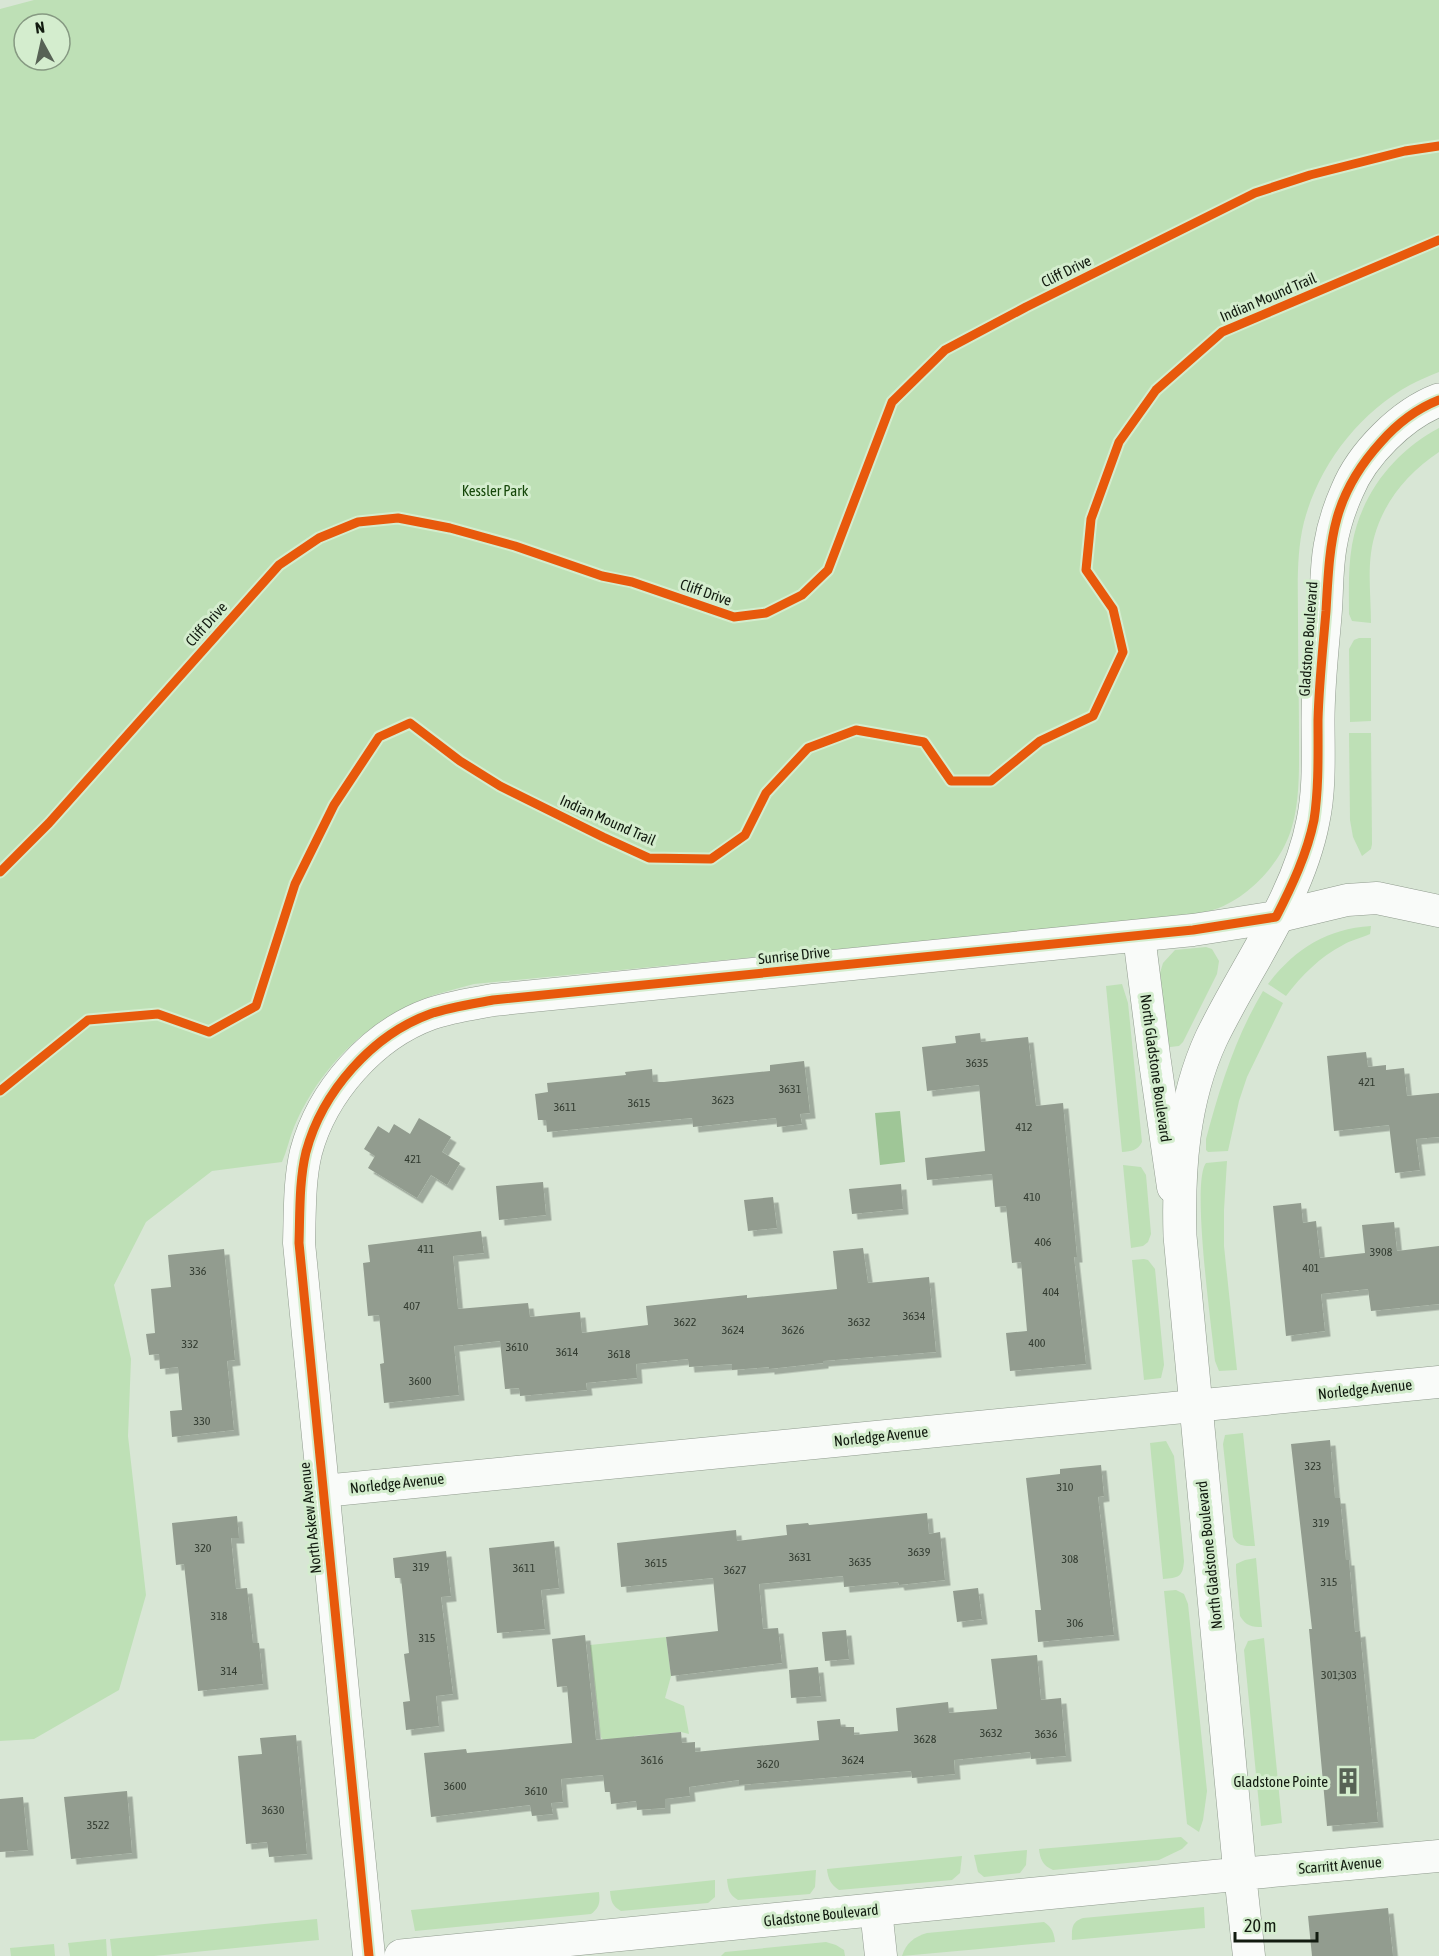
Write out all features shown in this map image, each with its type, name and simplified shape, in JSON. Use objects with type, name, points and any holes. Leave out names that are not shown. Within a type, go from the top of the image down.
[{"type":"street","name":"Gladstone Boulevard","points":[[1241,981],[1276,917],[1304,857],[1314,819],[1320,661],[1330,548],[1337,516],[1348,488],[1365,459],[1393,429],[1423,406],[1439,400]]},
{"type":"street","name":"Sunrise Drive","points":[[340,1084],[372,1048],[398,1030],[430,1014],[492,1000],[1193,930],[1276,917],[1347,900],[1377,898],[1439,911]]},
{"type":"street","name":"North Gladstone Boulevard","points":[[1139,936],[1180,1236],[1240,1875]]},
{"type":"street","name":"North Gladstone Boulevard","points":[[1180,1236],[1179,1187],[1183,1142],[1194,1090],[1210,1042],[1241,981]]},
{"type":"street","name":"North Askew Avenue","points":[[340,1084],[320,1117],[306,1152],[300,1198],[299,1243],[369,1956]]},
{"type":"street","name":"Norledge Avenue","points":[[323,1491],[1439,1382]]},
{"type":"street","name":"Scarritt Avenue","points":[[1240,1875],[1439,1856]]},
{"type":"street","name":"Gladstone Boulevard","points":[[401,1956],[1240,1875]]},
{"type":"street","points":[[1240,1875],[1250,1956]]},
{"type":"street","points":[[876,1910],[881,1956]]},
{"type":"green space","name":"Kessler Park","points":[[34,0],[1439,0],[1439,372],[1413,383],[1391,397],[1358,426],[1331,461],[1311,501],[1301,534],[1298,572],[1299,762],[1297,797],[1291,830],[1279,856],[1270,868],[1260,880],[1236,899],[1223,906],[1197,914],[474,984],[411,1004],[368,1030],[333,1064],[318,1084],[294,1127],[282,1162],[212,1171],[146,1222],[114,1285],[131,1359],[128,1436],[146,1595],[119,1690],[34,1739],[0,1741],[0,9]]},
{"type":"green space","points":[[1439,428],[1439,452],[1403,483],[1379,522],[1370,562],[1371,623],[1352,621],[1349,614],[1350,562],[1356,526],[1363,509],[1382,476],[1394,462],[1408,449]]},
{"type":"green space","points":[[1371,638],[1371,721],[1350,722],[1349,649],[1354,640]]},
{"type":"green space","points":[[1349,733],[1371,733],[1372,844],[1371,849],[1362,856],[1353,837],[1350,820]]},
{"type":"green space","points":[[1371,926],[1370,934],[1346,943],[1319,961],[1286,996],[1268,984],[1289,961],[1313,943],[1340,931]]},
{"type":"green space","points":[[1206,947],[1212,949],[1219,961],[1217,974],[1183,1042],[1179,1046],[1170,1047],[1166,1037],[1160,973],[1163,963],[1175,950]]},
{"type":"green space","points":[[1122,984],[1128,1003],[1142,1142],[1134,1150],[1122,1152],[1106,986]]},
{"type":"green space","points":[[1263,991],[1283,1003],[1247,1077],[1228,1151],[1208,1152],[1206,1139],[1223,1082],[1236,1045]]},
{"type":"green space","points":[[1227,1161],[1224,1246],[1237,1370],[1219,1371],[1215,1361],[1207,1289],[1201,1226],[1201,1197],[1202,1176],[1206,1163]]},
{"type":"green space","points":[[1123,1165],[1141,1167],[1146,1175],[1151,1234],[1148,1242],[1143,1246],[1131,1248]]},
{"type":"green space","points":[[1132,1260],[1148,1260],[1155,1269],[1164,1365],[1161,1378],[1144,1380]]},
{"type":"green space","points":[[1243,1433],[1255,1546],[1240,1544],[1233,1537],[1223,1444],[1225,1435]]},
{"type":"green space","points":[[1166,1441],[1174,1456],[1184,1561],[1179,1576],[1163,1579],[1150,1443]]},
{"type":"green space","points":[[1256,1558],[1262,1627],[1250,1625],[1240,1616],[1236,1571],[1236,1564]]},
{"type":"green space","points":[[1176,1590],[1184,1594],[1188,1604],[1207,1791],[1199,1832],[1187,1824],[1164,1591]]},
{"type":"green space","points":[[666,1637],[671,1676],[665,1698],[684,1706],[689,1734],[681,1732],[634,1736],[634,1742],[607,1745],[601,1737],[590,1645]]},
{"type":"green space","points":[[1264,1638],[1282,1823],[1261,1826],[1244,1650],[1248,1641]]},
{"type":"green space","points":[[1181,1837],[1188,1843],[1182,1849],[1159,1860],[1053,1870],[1043,1862],[1039,1849]]},
{"type":"green space","points":[[1027,1850],[1026,1865],[1020,1873],[984,1877],[978,1872],[974,1855]]},
{"type":"green space","points":[[962,1856],[960,1873],[952,1880],[839,1890],[830,1881],[827,1869]]},
{"type":"green space","points":[[816,1870],[815,1887],[810,1894],[738,1900],[731,1894],[727,1879]]},
{"type":"green space","points":[[715,1880],[715,1897],[708,1903],[621,1911],[614,1905],[610,1895],[610,1891]]},
{"type":"green space","points":[[599,1892],[599,1904],[591,1914],[415,1931],[411,1910]]},
{"type":"green space","points":[[1204,1907],[1205,1928],[1072,1940],[1074,1924],[1083,1918]]},
{"type":"green space","points":[[317,1919],[319,1940],[154,1956],[112,1956],[110,1939]]},
{"type":"green space","points":[[1044,1922],[1052,1930],[1055,1942],[902,1956],[911,1941],[927,1933]]},
{"type":"green space","points":[[106,1939],[107,1956],[70,1956],[68,1943]]},
{"type":"green space","points":[[826,1942],[844,1950],[845,1956],[721,1956],[725,1952]]},
{"type":"green space","points":[[54,1944],[55,1956],[11,1956],[10,1948]]},
{"type":"shaded area","points":[[900,1111],[905,1162],[880,1165],[875,1113]]},
{"type":"building","points":[[980,1033],[981,1042],[1028,1037],[1036,1106],[1063,1103],[1077,1257],[1074,1257],[1086,1364],[1010,1371],[1006,1333],[1027,1331],[1021,1262],[1012,1263],[1006,1206],[995,1207],[992,1174],[927,1180],[925,1158],[985,1151],[979,1085],[927,1091],[922,1047],[956,1043],[955,1036]]},
{"type":"building","points":[[1366,1052],[1368,1067],[1386,1065],[1386,1070],[1404,1068],[1407,1096],[1439,1093],[1439,1137],[1416,1139],[1420,1170],[1395,1173],[1389,1125],[1334,1131],[1327,1056]]},
{"type":"building","points":[[804,1061],[810,1113],[800,1114],[802,1124],[777,1127],[776,1118],[693,1127],[692,1118],[547,1132],[546,1120],[538,1120],[535,1094],[548,1092],[547,1083],[626,1075],[625,1072],[652,1069],[653,1082],[664,1082],[770,1071],[770,1065]]},
{"type":"building","points":[[419,1118],[451,1137],[442,1152],[460,1163],[447,1185],[431,1175],[417,1198],[368,1168],[375,1156],[364,1149],[378,1126],[389,1133],[394,1124],[410,1134]]},
{"type":"building","points":[[543,1182],[546,1215],[499,1220],[496,1186]]},
{"type":"building","points":[[901,1184],[903,1209],[852,1214],[849,1189]]},
{"type":"building","points":[[773,1197],[777,1228],[748,1231],[744,1200]]},
{"type":"building","points":[[1301,1203],[1303,1223],[1316,1221],[1320,1258],[1365,1253],[1362,1225],[1394,1222],[1397,1251],[1439,1246],[1439,1304],[1371,1311],[1368,1289],[1321,1294],[1325,1331],[1286,1336],[1273,1206]]},
{"type":"building","points":[[481,1231],[484,1253],[453,1256],[458,1309],[528,1303],[530,1317],[580,1312],[582,1333],[648,1325],[646,1306],[747,1295],[747,1298],[837,1289],[833,1251],[863,1248],[868,1283],[929,1277],[936,1352],[823,1361],[823,1363],[769,1369],[769,1367],[732,1370],[732,1364],[689,1367],[688,1359],[636,1364],[637,1378],[586,1383],[587,1390],[520,1396],[519,1388],[505,1389],[500,1341],[454,1346],[459,1395],[384,1403],[380,1364],[384,1363],[379,1315],[368,1316],[363,1263],[370,1262],[368,1245]]},
{"type":"building","points":[[224,1249],[235,1360],[227,1361],[234,1430],[172,1437],[170,1411],[182,1410],[178,1367],[160,1369],[159,1354],[149,1355],[146,1334],[155,1333],[151,1289],[171,1287],[168,1255]]},
{"type":"building","points":[[1330,1440],[1335,1498],[1340,1498],[1346,1560],[1349,1560],[1355,1632],[1360,1631],[1378,1822],[1327,1826],[1309,1629],[1312,1629],[1291,1444]]},
{"type":"building","points":[[1101,1465],[1104,1496],[1098,1497],[1114,1635],[1038,1642],[1035,1610],[1041,1610],[1026,1478],[1060,1474],[1060,1469]]},
{"type":"building","points":[[927,1513],[929,1534],[940,1532],[945,1580],[899,1585],[898,1582],[844,1587],[843,1576],[759,1584],[763,1629],[778,1628],[782,1663],[671,1676],[666,1637],[718,1631],[713,1578],[621,1587],[617,1543],[736,1530],[737,1541],[787,1535],[786,1525],[808,1523],[809,1525]]},
{"type":"building","points":[[237,1516],[239,1538],[231,1538],[236,1589],[247,1588],[253,1643],[259,1643],[263,1684],[198,1691],[184,1564],[176,1565],[172,1523]]},
{"type":"building","points":[[554,1541],[559,1588],[541,1590],[545,1629],[497,1633],[489,1548]]},
{"type":"building","points":[[446,1551],[451,1596],[441,1597],[453,1694],[436,1696],[439,1726],[406,1730],[403,1702],[410,1701],[404,1654],[409,1653],[401,1578],[395,1578],[393,1558]]},
{"type":"building","points":[[978,1588],[982,1619],[957,1622],[953,1591]]},
{"type":"building","points":[[846,1630],[849,1659],[825,1661],[822,1632]]},
{"type":"building","points":[[585,1635],[596,1740],[681,1732],[682,1743],[695,1742],[695,1752],[819,1740],[817,1721],[840,1719],[841,1727],[854,1727],[854,1735],[898,1731],[896,1708],[948,1702],[949,1713],[997,1709],[991,1659],[1037,1655],[1041,1700],[1061,1698],[1066,1756],[1031,1759],[1030,1752],[954,1760],[955,1774],[912,1778],[911,1771],[739,1785],[739,1780],[689,1787],[690,1796],[665,1799],[665,1808],[637,1810],[636,1801],[611,1804],[610,1792],[605,1792],[603,1775],[561,1779],[563,1802],[551,1803],[553,1814],[532,1816],[530,1805],[431,1817],[424,1753],[466,1749],[467,1753],[572,1743],[567,1686],[557,1687],[552,1639]]},
{"type":"building","points":[[818,1667],[821,1696],[791,1698],[789,1670]]},
{"type":"building","points":[[296,1735],[307,1854],[269,1857],[267,1842],[246,1844],[238,1756],[262,1754],[260,1738]]},
{"type":"building","points":[[127,1791],[132,1853],[71,1859],[64,1797]]},
{"type":"building","points":[[23,1797],[28,1850],[0,1852],[0,1799]]},
{"type":"building","points":[[1388,1908],[1393,1956],[1312,1956],[1308,1916]]},
{"type":"cycle path","name":"Cliff Drive","points":[[0,872],[49,823],[279,565],[319,538],[358,522],[398,518],[450,528],[515,546],[602,576],[632,582],[734,617],[766,613],[802,595],[828,570],[892,402],[945,350],[1255,193],[1310,175],[1405,151],[1439,146]]},
{"type":"cycle path","name":"Indian Mound Trail","points":[[0,1091],[88,1020],[158,1014],[209,1032],[256,1006],[295,884],[334,805],[379,737],[410,723],[460,761],[500,786],[649,858],[711,859],[745,835],[766,793],[808,748],[856,730],[924,742],[951,781],[991,781],[1040,741],[1093,716],[1123,652],[1113,609],[1086,570],[1091,519],[1119,442],[1156,390],[1222,332],[1439,240]]},
{"type":"cycle path","points":[[369,1956],[299,1243],[301,1186],[306,1152],[324,1108],[337,1088],[369,1051],[409,1023],[430,1014],[493,1000],[1193,930],[1276,917],[1298,870],[1316,808],[1320,679],[1329,563],[1336,521],[1352,482],[1364,462],[1381,442],[1407,418],[1439,400]]},
{"type":"place","name":"Gladstone Pointe","points":[[1348,1781]]}]
